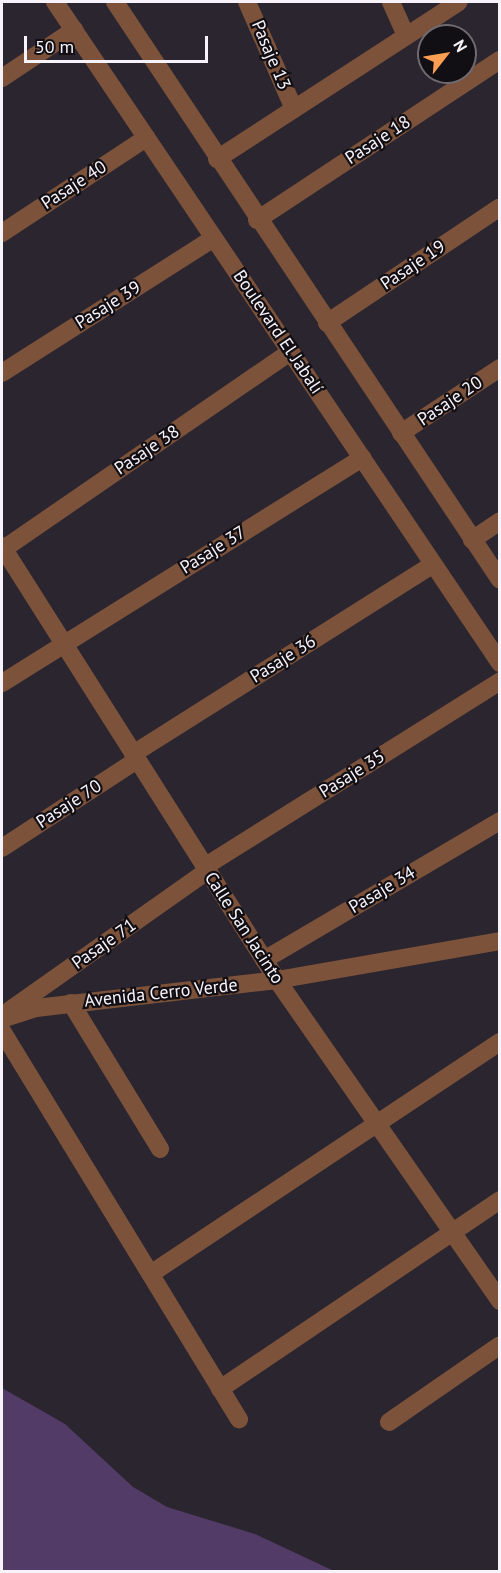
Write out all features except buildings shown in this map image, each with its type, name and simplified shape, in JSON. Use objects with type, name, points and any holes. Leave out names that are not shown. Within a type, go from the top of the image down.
[{"type":"street","name":"Boulevard El Jabalí","points":[[55,2],[500,663]]},
{"type":"street","points":[[115,2],[257,220],[500,580]]},
{"type":"street","name":"Pasaje 13","points":[[247,2],[294,109]]},
{"type":"street","points":[[391,2],[406,36]]},
{"type":"street","points":[[217,159],[459,2]]},
{"type":"street","points":[[2,78],[74,30]]},
{"type":"street","name":"Pasaje 18","points":[[257,220],[500,60]]},
{"type":"street","name":"Pasaje 40","points":[[2,233],[146,138]]},
{"type":"street","name":"Pasaje 19","points":[[327,324],[500,207]]},
{"type":"street","name":"Pasaje 39","points":[[2,373],[214,238]]},
{"type":"street","name":"Pasaje 38","points":[[2,548],[291,352]]},
{"type":"street","name":"Pasaje 20","points":[[401,433],[500,368]]},
{"type":"street","name":"Pasaje 37","points":[[2,683],[64,642],[362,458]]},
{"type":"street","points":[[472,540],[500,522]]},
{"type":"street","name":"Calle San Jacinto","points":[[2,548],[64,642],[277,980],[378,1122],[500,1301]]},
{"type":"street","name":"Pasaje 36","points":[[135,757],[433,564]]},
{"type":"street","name":"Pasaje 35","points":[[205,869],[500,681]]},
{"type":"street","name":"Pasaje 70","points":[[2,848],[135,757]]},
{"type":"street","name":"Pasaje 34","points":[[264,960],[500,821]]},
{"type":"street","name":"Pasaje 71","points":[[2,1017],[205,869]]},
{"type":"street","name":"Avenida Cerro Verde","points":[[2,1017],[71,1003],[277,980],[500,941]]},
{"type":"street","points":[[71,1003],[160,1149]]},
{"type":"street","points":[[2,1031],[152,1273],[239,1419]]},
{"type":"street","points":[[152,1273],[500,1042]]},
{"type":"street","points":[[220,1389],[500,1200]]},
{"type":"street","points":[[389,1422],[500,1345]]},
{"type":"shaded area","points":[[2,1388],[65,1424],[133,1487],[167,1507],[255,1534],[334,1571],[2,1571]]}]
